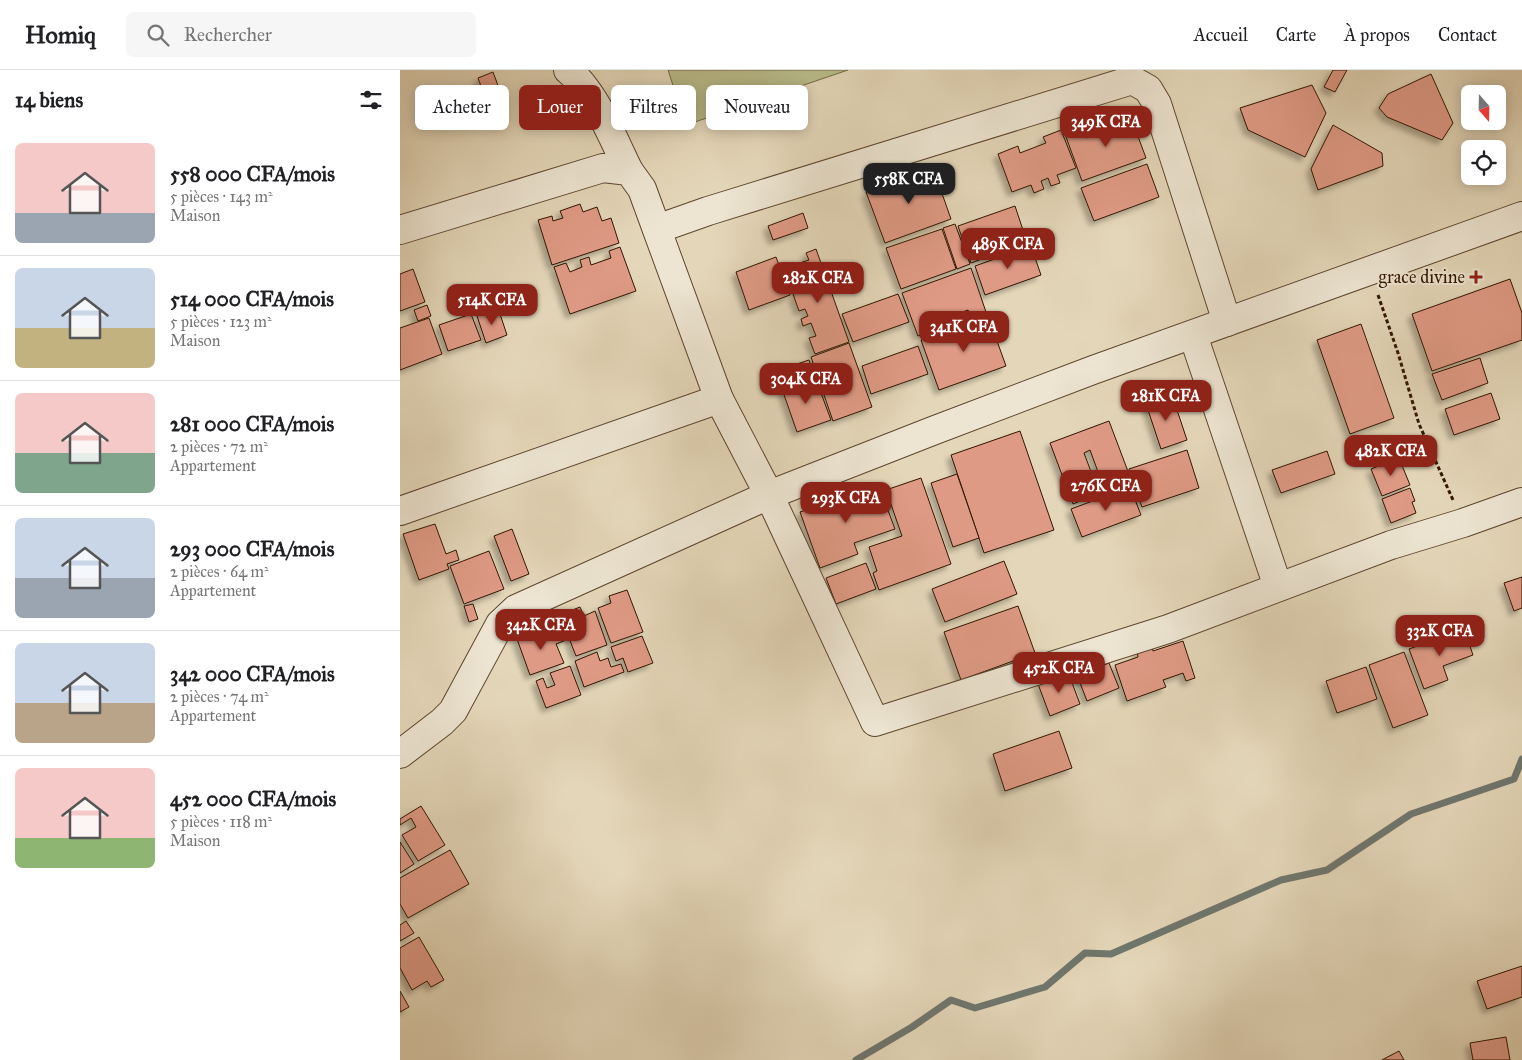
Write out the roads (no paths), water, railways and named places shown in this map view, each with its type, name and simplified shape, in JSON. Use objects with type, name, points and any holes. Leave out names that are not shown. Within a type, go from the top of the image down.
[{"type":"street","points":[[568,70],[577,77],[589,93],[629,171],[642,189],[719,399],[769,495],[875,722],[1168,629],[1392,545],[1522,502]]},
{"type":"street","points":[[657,229],[708,211],[1132,80],[1148,89],[1157,104],[1227,322]]},
{"type":"street","points":[[400,230],[603,168],[629,171]]},
{"type":"street","points":[[400,754],[442,722],[453,711],[500,624],[516,609],[769,495],[935,430],[1522,216]]},
{"type":"street","points":[[1193,335],[1278,587]]},
{"type":"street","points":[[400,511],[719,399]]},
{"type":"waterway","points":[[856,1060],[912,1027],[951,1000],[975,1008],[1045,987],[1085,953],[1111,954],[1281,880],[1327,870],[1411,814],[1514,779],[1522,759]]},
{"type":"place","name":"grace divine","points":[[1476,277]]}]
